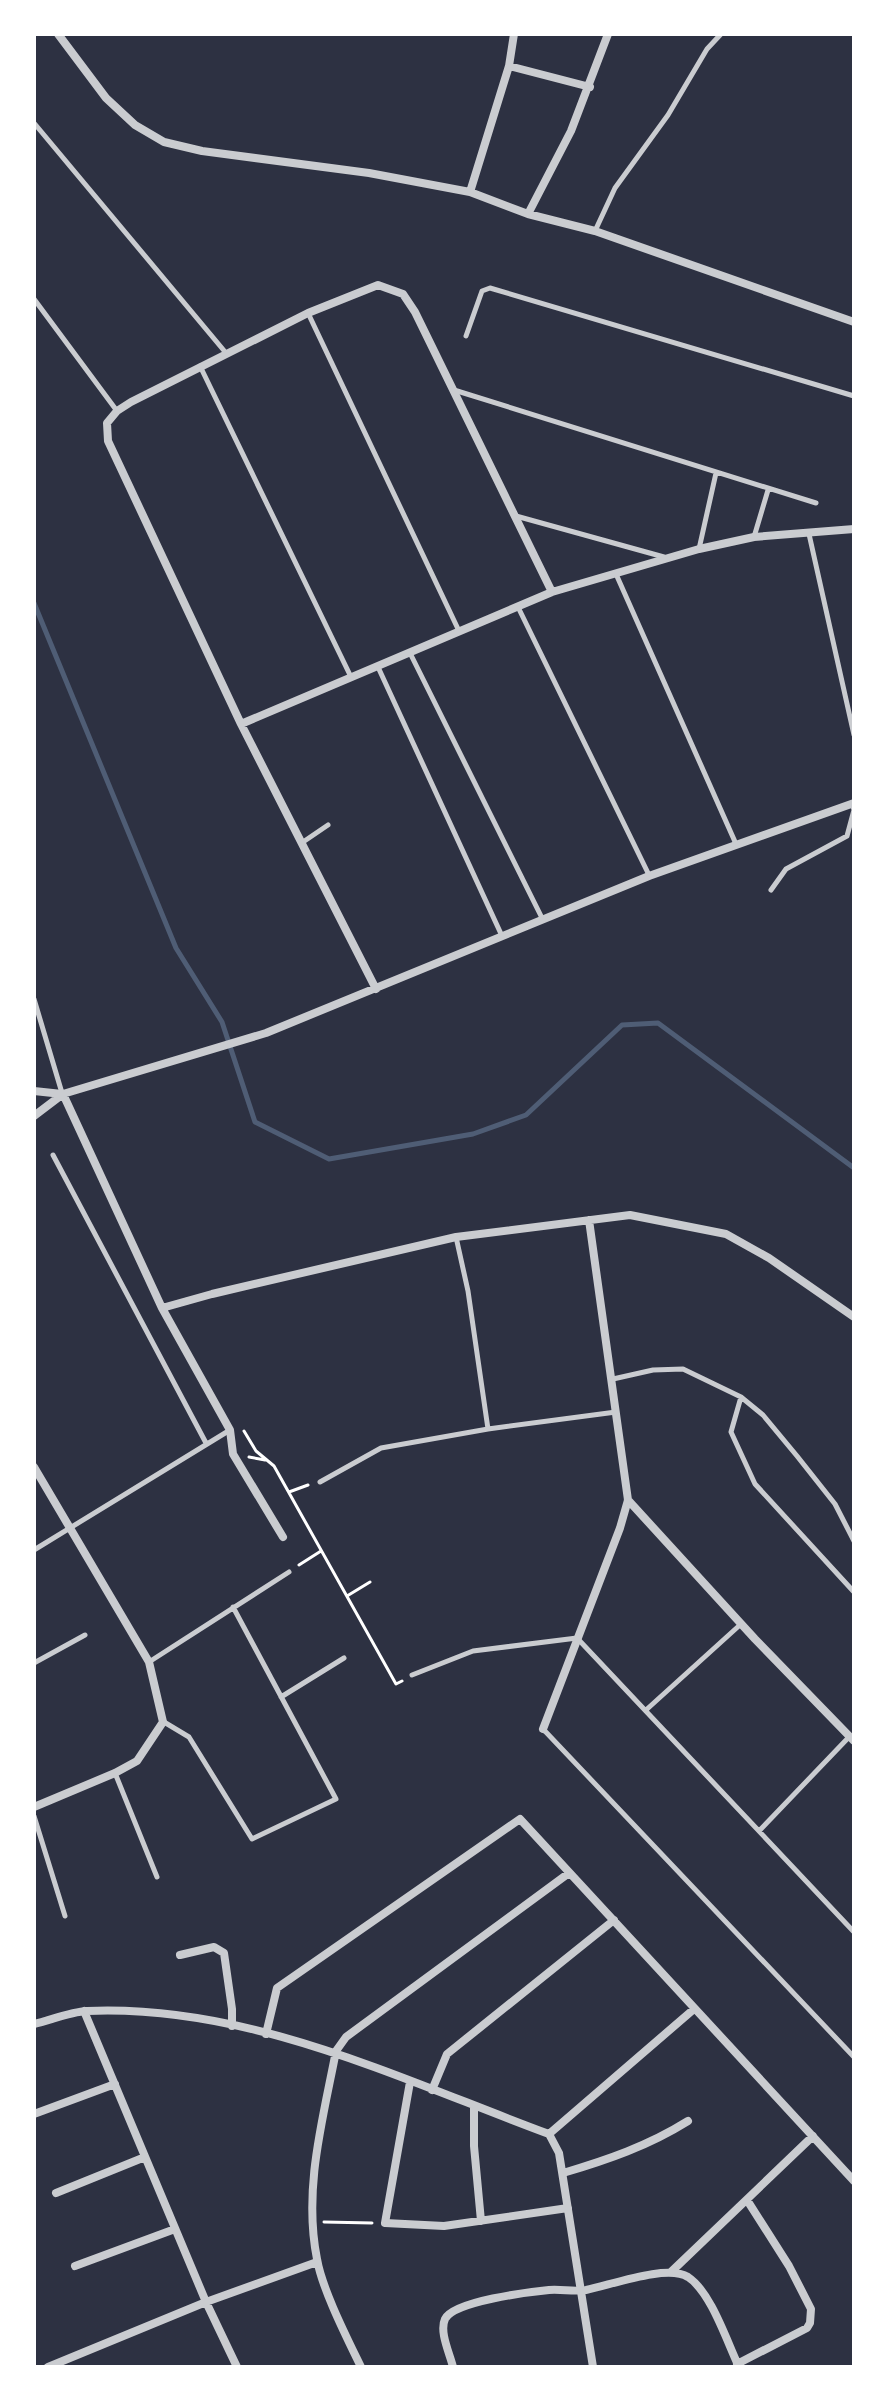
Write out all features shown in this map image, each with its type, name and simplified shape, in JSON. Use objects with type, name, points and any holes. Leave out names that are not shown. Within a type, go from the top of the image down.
[{"type":"street","points":[[58,34],[106,98],[135,125],[164,142],[202,151],[369,173],[470,192],[528,214],[595,231],[852,321],[854,310]]},
{"type":"street","points":[[470,192],[509,66],[514,34]]},
{"type":"street","points":[[528,214],[571,131],[608,34]]},
{"type":"street","points":[[509,66],[590,87]]},
{"type":"street","points":[[376,989],[241,724],[108,441],[107,423],[117,411],[200,365],[308,313],[378,285],[403,294],[415,312],[552,592]]},
{"type":"street","points":[[241,724],[552,592],[699,549],[754,537],[854,529]]},
{"type":"street","points":[[34,1116],[63,1094],[266,1033],[649,876],[853,803]]},
{"type":"street","points":[[34,1091],[63,1094]]},
{"type":"street","points":[[63,1094],[162,1308],[230,1430],[233,1454],[283,1537]]},
{"type":"street","points":[[162,1308],[456,1237],[630,1215],[726,1234],[769,1258],[854,1317]]},
{"type":"street","points":[[543,1729],[628,1500],[589,1220]]},
{"type":"street","points":[[34,1467],[149,1662],[163,1722],[137,1761],[34,1807]]},
{"type":"street","points":[[628,1500],[741,1624],[852,1738]]},
{"type":"street","points":[[266,2034],[277,1988],[520,1819],[854,2181]]},
{"type":"street","points":[[361,2367],[317,2262],[312,2222],[312,2184],[336,2051],[346,2037],[569,1873]]},
{"type":"street","points":[[432,2090],[447,2054],[614,1920]]},
{"type":"street","points":[[180,1955],[214,1947],[224,1953],[232,2026]]},
{"type":"street","points":[[549,2134],[694,2009]]},
{"type":"street","points":[[84,2011],[206,2302],[237,2367]]},
{"type":"street","points":[[34,2024],[84,2011],[183,2014],[336,2051],[549,2134],[559,2153],[563,2173],[593,2367]]},
{"type":"street","points":[[410,2082],[385,2223],[444,2226],[568,2208]]},
{"type":"street","points":[[34,2114],[115,2084]]},
{"type":"street","points":[[474,2106],[474,2146],[481,2221]]},
{"type":"street","points":[[563,2173],[616,2157],[662,2138],[688,2121]]},
{"type":"street","points":[[453,2367],[443,2330],[445,2319],[453,2311],[484,2301],[536,2292],[582,2290],[672,2271],[813,2136]]},
{"type":"street","points":[[56,2193],[145,2157]]},
{"type":"street","points":[[672,2271],[687,2277],[702,2291],[738,2365],[807,2328],[812,2317],[811,2309],[789,2266],[747,2200]]},
{"type":"street","points":[[75,2266],[175,2229]]},
{"type":"street","points":[[48,2367],[206,2302],[317,2262]]},
{"type":"lane","points":[[595,231],[615,188],[668,115],[707,49],[721,34]]},
{"type":"lane","points":[[34,123],[226,353]]},
{"type":"lane","points":[[466,336],[482,291],[490,288],[854,396]]},
{"type":"lane","points":[[34,299],[117,411]]},
{"type":"lane","points":[[308,313],[460,632]]},
{"type":"lane","points":[[200,365],[352,678]]},
{"type":"lane","points":[[453,389],[816,503]]},
{"type":"lane","points":[[699,549],[716,473]]},
{"type":"lane","points":[[754,537],[768,490]]},
{"type":"lane","points":[[515,516],[669,559]]},
{"type":"lane","points":[[809,534],[854,735]]},
{"type":"lane","points":[[616,574],[736,844]]},
{"type":"lane","points":[[518,607],[649,876]]},
{"type":"lane","points":[[410,653],[543,920]]},
{"type":"lane","points":[[378,667],[503,937]]},
{"type":"lane","points":[[771,890],[786,869],[847,836],[853,803]]},
{"type":"lane","points":[[303,842],[328,825]]},
{"type":"lane","points":[[34,999],[63,1094]]},
{"type":"lane","points":[[53,1155],[206,1443]]},
{"type":"lane","points":[[456,1237],[468,1291],[488,1429]]},
{"type":"lane","points":[[613,1379],[653,1370],[683,1369],[741,1397],[763,1415],[835,1504],[854,1541]]},
{"type":"lane","points":[[741,1397],[731,1432],[755,1484],[854,1592]]},
{"type":"lane","points":[[320,1482],[381,1448],[488,1429],[617,1412]]},
{"type":"lane","points":[[34,1550],[230,1430]]},
{"type":"lane","points":[[149,1662],[289,1572]]},
{"type":"lane","points":[[163,1722],[189,1737],[252,1839],[336,1799],[233,1607]]},
{"type":"lane","points":[[646,1710],[741,1624]]},
{"type":"lane","points":[[34,1663],[85,1635]]},
{"type":"lane","points":[[412,1675],[473,1651],[577,1638],[853,1930]]},
{"type":"lane","points":[[281,1697],[344,1658]]},
{"type":"lane","points":[[543,1729],[854,2057]]},
{"type":"lane","points":[[759,1831],[852,1738]]},
{"type":"lane","points":[[115,1773],[157,1877]]},
{"type":"lane","points":[[34,1816],[65,1916]]},
{"type":"path","points":[[243,1428],[256,1451],[274,1466],[396,1684],[412,1675]]},
{"type":"path","points":[[289,1492],[320,1482]]},
{"type":"path","points":[[289,1572],[321,1551]]},
{"type":"path","points":[[347,1596],[370,1582]]},
{"type":"path","points":[[312,2222],[385,2223]]},
{"type":"waterway","points":[[34,603],[176,948],[222,1022],[255,1122],[329,1159],[473,1134],[526,1115],[622,1025],[658,1023],[854,1168]]}]
